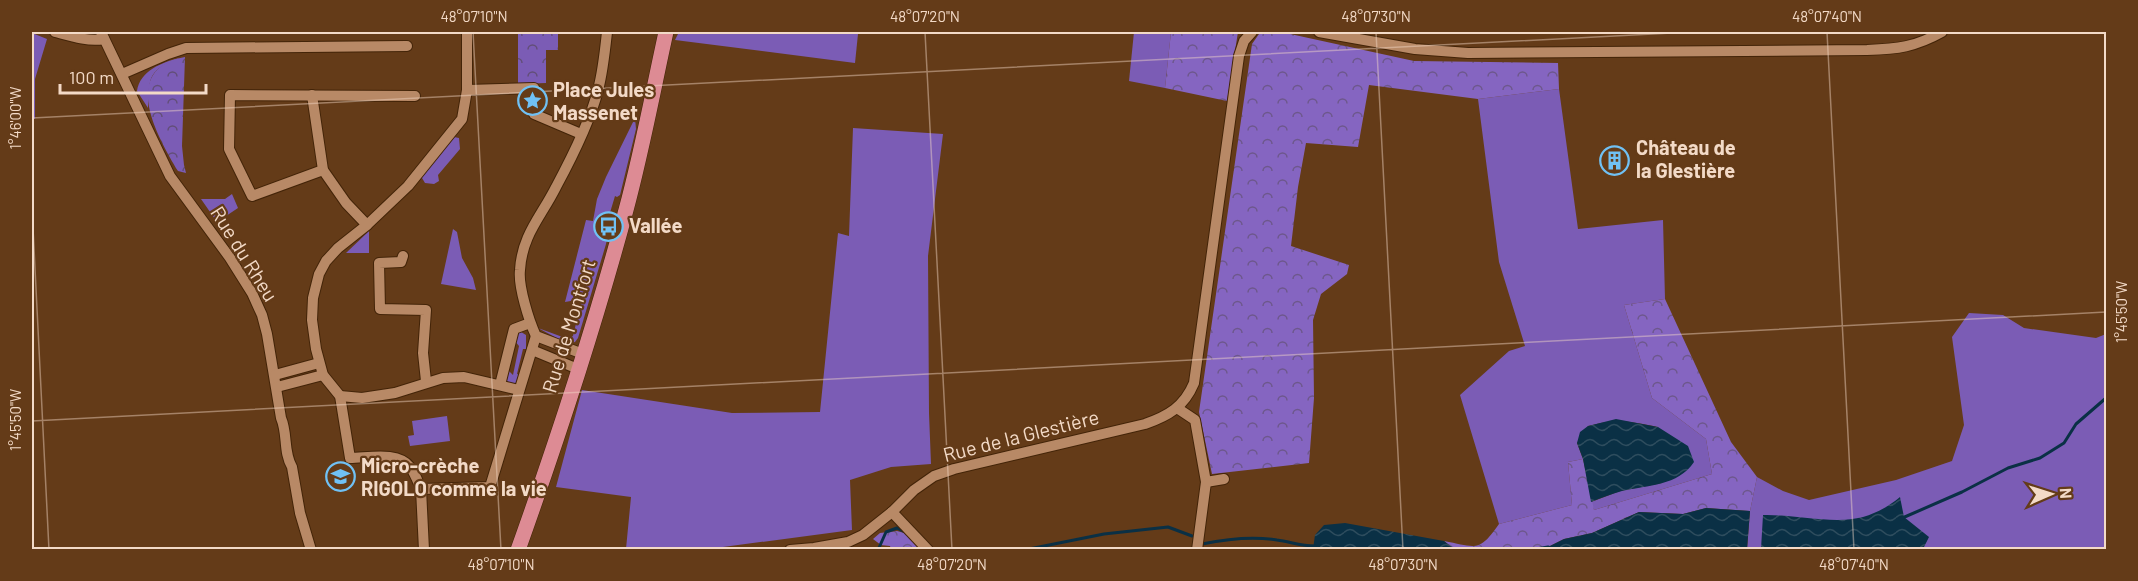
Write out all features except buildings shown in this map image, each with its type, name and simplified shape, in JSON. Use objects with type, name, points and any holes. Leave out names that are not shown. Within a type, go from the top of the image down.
[{"type":"main road","name":"Rue de Montfort","points":[[518,549],[548,466],[627,207],[666,32]]},
{"type":"street","points":[[55,32],[98,40],[103,35]]},
{"type":"street","points":[[424,549],[421,489],[410,467],[401,460],[389,457],[350,458],[340,396],[323,375],[319,363],[312,320],[313,298],[319,274],[326,261],[408,186],[462,119],[467,90],[467,32]]},
{"type":"street","points":[[580,362],[536,336],[530,322],[519,273],[530,229],[555,188],[598,92],[604,66],[607,32]]},
{"type":"street","points":[[1197,549],[1206,482],[1195,420],[1178,408],[1189,395],[1194,383],[1239,56],[1244,41],[1252,32]]},
{"type":"street","points":[[1318,32],[1416,49],[1480,53],[1895,49],[1922,43],[1942,32]]},
{"type":"street","name":"Rue du Rheu","points":[[103,35],[170,176],[230,258],[252,293],[262,315],[287,442],[288,460],[292,467],[300,513],[311,549]]},
{"type":"street","points":[[122,74],[186,48],[407,46]]},
{"type":"street","points":[[467,90],[534,88]]},
{"type":"street","points":[[323,170],[252,196],[229,149],[230,95],[415,96]]},
{"type":"street","points":[[312,95],[323,170],[346,203],[367,225]]},
{"type":"street","points":[[534,114],[581,134]]},
{"type":"street","points":[[403,256],[401,262],[379,263],[380,309],[426,310],[423,353],[426,381]]},
{"type":"street","points":[[500,385],[514,329],[530,322]]},
{"type":"street","points":[[421,489],[490,487],[536,336]]},
{"type":"street","points":[[532,350],[580,362]]},
{"type":"street","points":[[276,381],[319,363]]},
{"type":"street","points":[[276,381],[323,375]]},
{"type":"street","points":[[340,396],[362,398],[395,393],[426,381],[464,377],[519,390]]},
{"type":"street","name":"Rue de la Glestière","points":[[790,549],[814,548],[848,542],[862,535],[892,512],[914,490],[934,476],[954,469],[1145,424],[1166,416],[1178,408]]},
{"type":"street","points":[[1206,482],[1224,479]]},
{"type":"street","points":[[892,512],[928,549]]},
{"type":"green space","points":[[518,32],[558,32],[558,50],[546,50],[546,83],[518,84]]},
{"type":"green space","points":[[679,32],[858,34],[855,63],[675,40]]},
{"type":"green space","points":[[1134,32],[1171,32],[1165,88],[1129,81]]},
{"type":"green space","points":[[1171,32],[1238,32],[1227,101],[1165,88]]},
{"type":"green space","points":[[1273,32],[1414,61],[1558,63],[1559,89],[1478,99],[1369,85],[1358,147],[1306,143],[1291,246],[1349,265],[1347,274],[1321,294],[1313,320],[1314,398],[1309,463],[1212,474],[1199,412],[1252,44],[1259,34]]},
{"type":"green space","points":[[32,33],[47,39],[35,79],[35,119],[32,118]]},
{"type":"green space","points":[[185,57],[182,146],[186,173],[178,171],[161,140],[149,105],[148,89],[153,75],[165,64]]},
{"type":"green space","points":[[180,58],[162,66],[153,75],[150,81],[148,108],[137,91],[142,78],[153,68]]},
{"type":"green space","points":[[1559,89],[1578,229],[1663,220],[1665,299],[1624,305],[1652,398],[1706,439],[1712,474],[1594,510],[1591,502],[1620,491],[1662,483],[1658,427],[1623,421],[1588,426],[1577,443],[1583,459],[1568,462],[1572,505],[1499,524],[1460,395],[1509,351],[1525,346],[1499,262],[1478,99]]},
{"type":"green space","points":[[635,118],[636,129],[620,195],[615,196],[606,226],[609,230],[606,244],[578,338],[575,342],[568,344],[538,328],[568,339],[573,336],[582,299],[565,302],[586,220],[593,221],[597,199]]},
{"type":"green space","points":[[853,128],[943,134],[928,256],[931,464],[891,467],[850,480],[852,530],[708,549],[626,549],[631,497],[556,487],[582,390],[732,413],[820,412],[838,233],[849,236]]},
{"type":"green space","points":[[454,137],[459,138],[460,149],[438,175],[439,181],[434,184],[425,183],[422,173]]},
{"type":"green space","points":[[232,194],[238,208],[217,222],[201,199],[225,199]]},
{"type":"green space","points":[[453,229],[457,232],[462,258],[473,278],[476,290],[441,284]]},
{"type":"green space","points":[[369,231],[369,253],[346,253]]},
{"type":"green space","points":[[1665,299],[1731,442],[1757,477],[1750,511],[1706,508],[1683,514],[1639,512],[1592,533],[1564,539],[1547,549],[1454,549],[1444,541],[1476,546],[1486,540],[1499,524],[1572,505],[1568,462],[1583,459],[1594,510],[1712,474],[1706,439],[1652,398],[1624,305]]},
{"type":"green space","points":[[1969,313],[2003,315],[2024,328],[2096,338],[2106,334],[2106,549],[1747,550],[1750,511],[1757,477],[1783,491],[1809,500],[1896,480],[1952,461],[1964,425],[1952,337]]},
{"type":"green space","points":[[517,332],[526,335],[526,349],[523,349],[517,374],[520,375],[518,382],[512,384],[507,381],[508,370],[513,375],[519,346],[514,340]]},
{"type":"green space","points":[[447,416],[450,441],[410,446],[408,436],[414,435],[412,421]]},
{"type":"green space","points":[[897,531],[908,534],[919,549],[891,549],[890,546],[881,545],[873,539],[880,533]]},
{"type":"water","points":[[1616,419],[1658,427],[1688,446],[1694,462],[1680,476],[1671,480],[1622,491],[1591,502],[1583,459],[1577,443],[1580,432],[1588,426]]},
{"type":"water","points":[[1900,497],[1904,517],[1929,537],[1923,549],[1761,549],[1763,515],[1826,520],[1851,519],[1878,511]]},
{"type":"water","points":[[1706,508],[1750,511],[1747,549],[1547,549],[1564,539],[1592,533],[1639,512],[1683,514]]},
{"type":"water","points":[[1345,523],[1444,541],[1454,549],[1313,549],[1315,535],[1324,525]]},
{"type":"waterway","points":[[1900,519],[1962,492],[2008,468],[2040,458],[2064,443],[2076,424],[2106,398]]},
{"type":"waterway","points":[[1024,550],[1104,534],[1168,527],[1192,536]]},
{"type":"waterway","points":[[878,550],[886,532],[897,528],[905,532]]},
{"type":"waterway","points":[[1202,544],[1230,539],[1259,538],[1315,546]]},
{"type":"waterway","points":[[1530,550],[1548,547],[1556,550]]},
{"type":"waterway","points":[[1450,548],[1463,550]]},
{"type":"place","name":"Place Jules Massenet","points":[[532,101]]},
{"type":"place","name":"Château de la Glestière","points":[[1615,160]]},
{"type":"place","name":"Vallée","points":[[608,226]]},
{"type":"place","name":"Micro-crèche RIGOLO comme la vie","points":[[340,477]]}]
